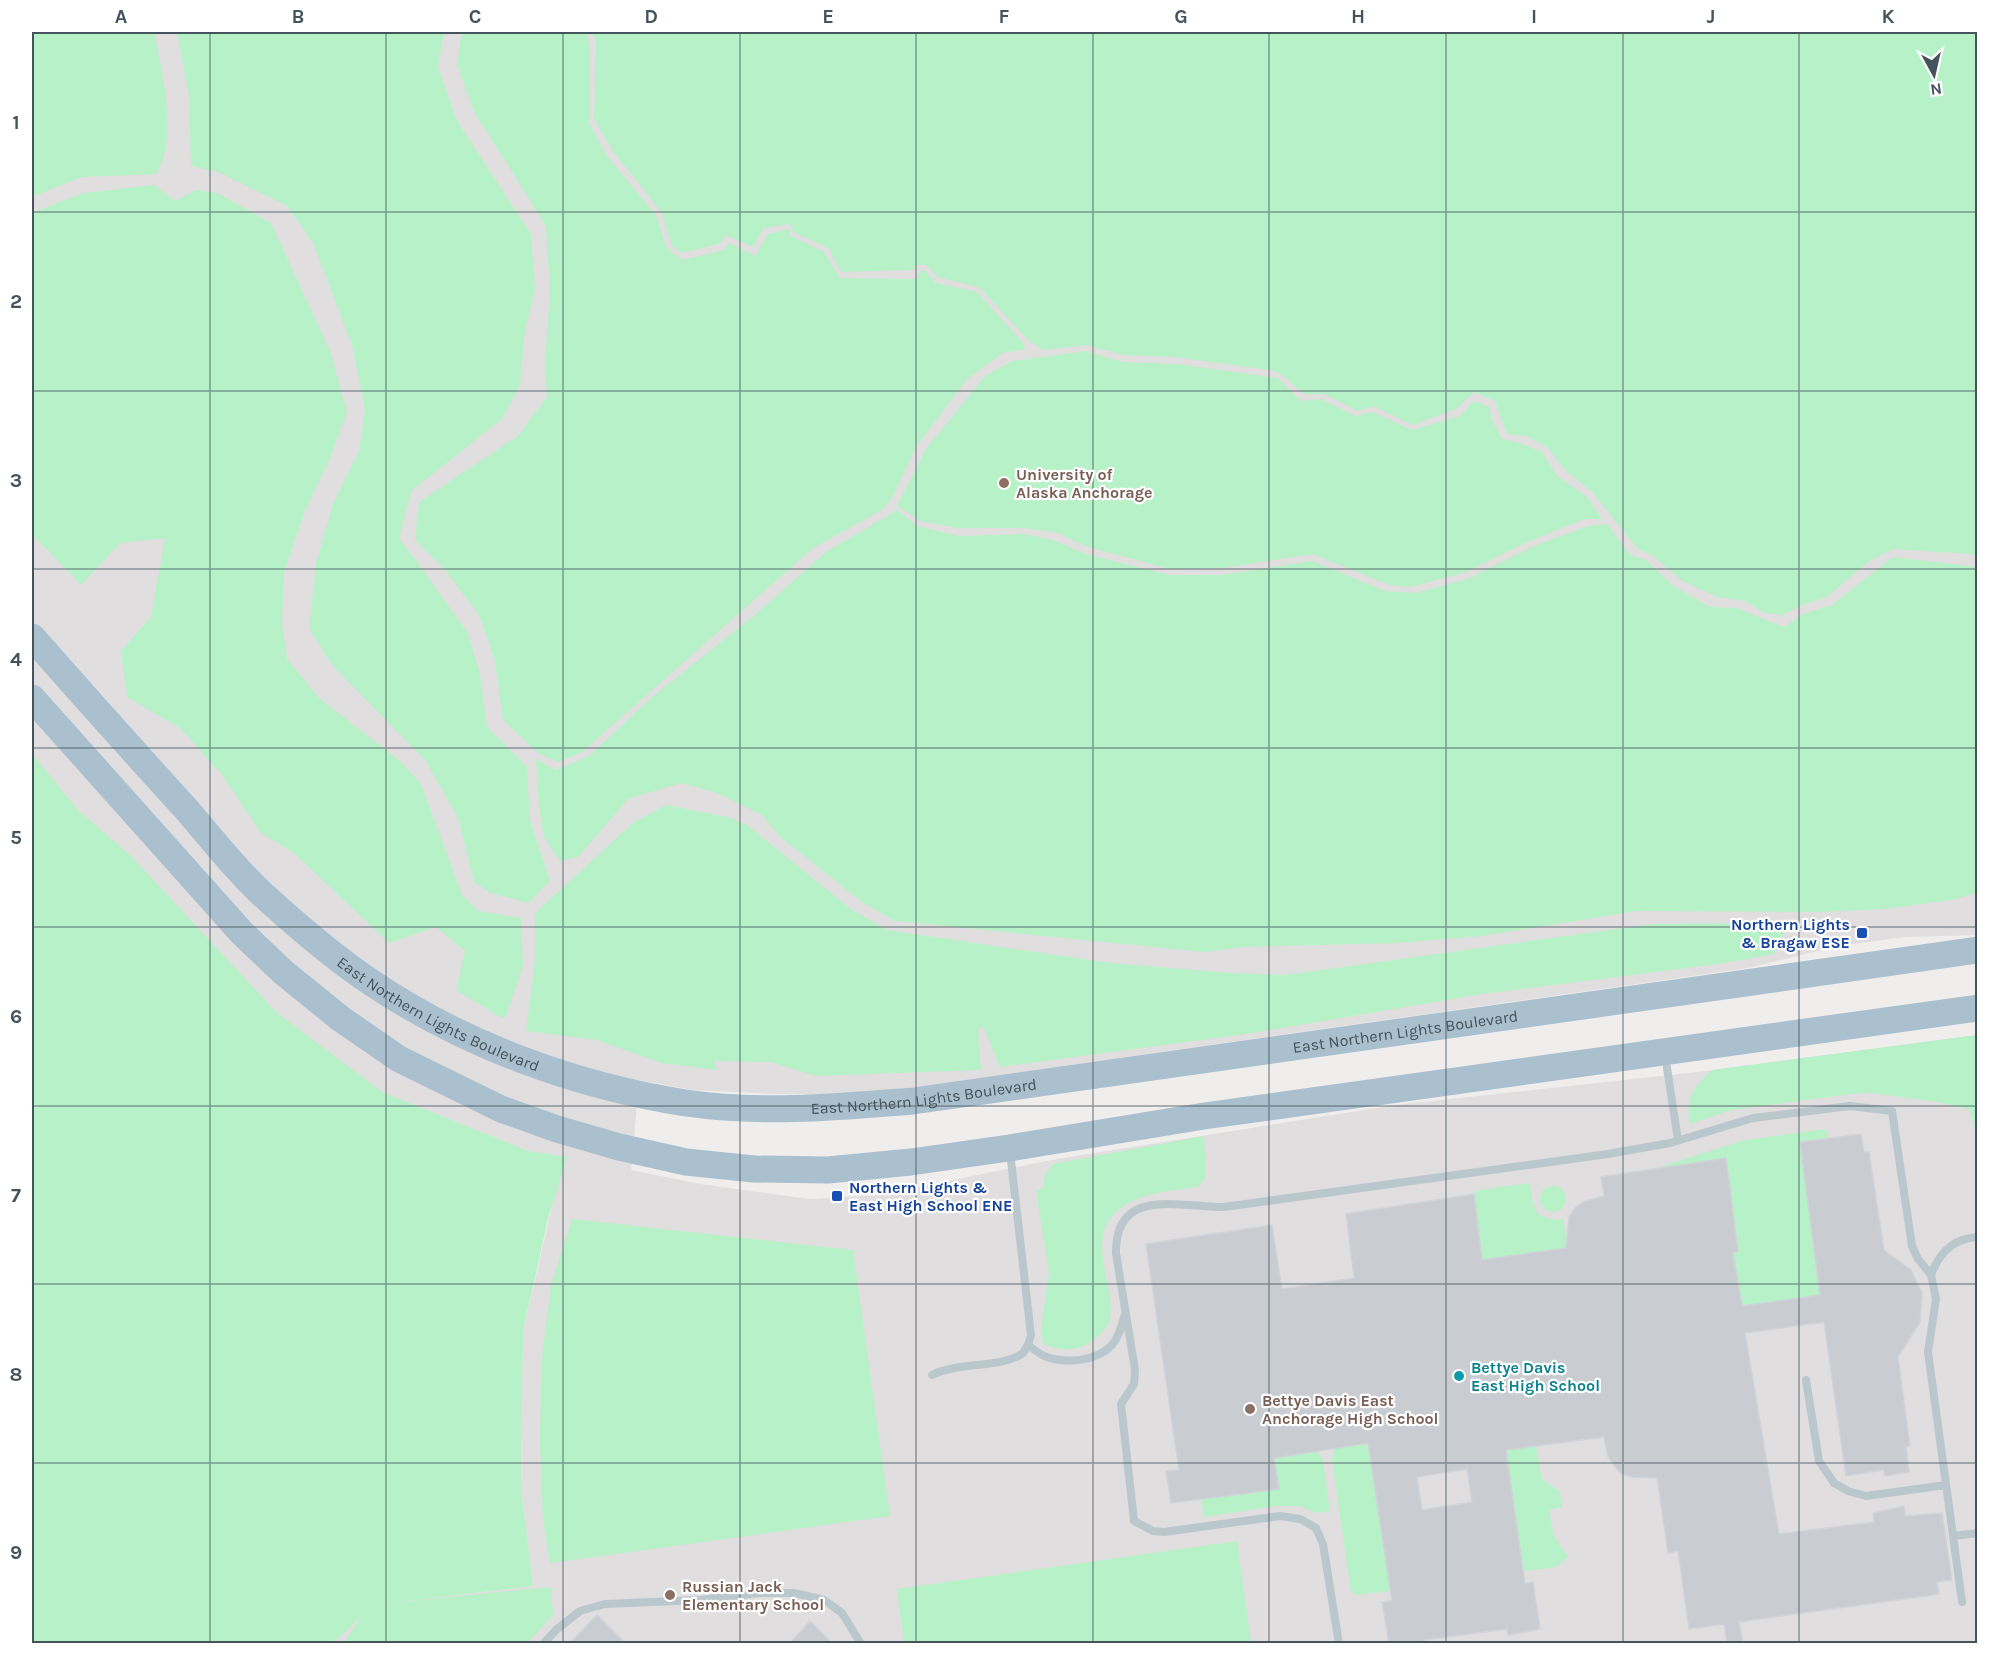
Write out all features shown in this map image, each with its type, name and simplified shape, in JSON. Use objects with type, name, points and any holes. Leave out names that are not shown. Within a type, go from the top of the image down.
[{"type":"main road","name":"East Northern Lights Boulevard","points":[[32,637],[259,891],[318,943],[372,984],[484,1044],[548,1069],[613,1089],[687,1103],[758,1108],[831,1107],[913,1101],[1977,950]]},
{"type":"main road","points":[[32,698],[242,933],[283,972],[341,1019],[399,1059],[501,1109],[557,1129],[619,1147],[686,1162],[754,1169],[828,1170],[911,1162],[1204,1116],[1977,1008]]},
{"type":"lane","points":[[1665,1051],[1678,1140]]},
{"type":"lane","points":[[1339,1644],[1323,1544],[1316,1528],[1300,1519],[1280,1516],[1164,1532],[1153,1531],[1134,1521],[1121,1404],[1134,1384],[1135,1370],[1116,1253],[1119,1226],[1145,1205],[1163,1203],[1224,1207],[1608,1154],[1678,1140],[1726,1125],[1764,1117],[1850,1106],[1892,1111],[1912,1246],[1918,1259],[1931,1275],[1936,1299],[1928,1352],[1962,1602]]},
{"type":"lane","points":[[932,1375],[942,1370],[1007,1359],[1021,1354],[1028,1345],[1031,1335],[1009,1148]]},
{"type":"lane","points":[[1931,1275],[1936,1261],[1945,1250],[1956,1242],[1977,1237]]},
{"type":"lane","points":[[1028,1345],[1042,1355],[1060,1360],[1082,1360],[1100,1354],[1112,1344],[1119,1333],[1126,1311]]},
{"type":"lane","points":[[1806,1380],[1819,1461],[1834,1483],[1848,1491],[1866,1496],[1946,1485]]},
{"type":"lane","points":[[1953,1536],[1977,1533]]},
{"type":"lane","points":[[543,1644],[580,1611],[605,1604],[700,1600],[759,1593],[794,1593],[824,1600],[842,1613],[861,1644]]},
{"type":"shaded area","name":"University of Alaska Anchorage","points":[[32,32],[1977,32],[1977,935],[1905,937],[1838,946],[1748,968],[916,1087],[845,1094],[781,1094],[693,1090],[639,1080],[631,1170],[700,1184],[809,1199],[878,1195],[1057,1159],[1395,1105],[1706,1071],[1977,1035],[1977,1643],[333,1643],[355,1621],[379,1604],[533,1586],[521,1487],[523,1331],[554,1198],[32,1270]]},
{"type":"green space","points":[[32,32],[154,32],[167,104],[168,124],[163,160],[156,174],[81,177],[32,197]]},
{"type":"green space","points":[[177,32],[444,32],[438,67],[457,121],[531,234],[535,289],[525,330],[520,385],[502,419],[411,491],[399,539],[468,633],[480,674],[487,727],[527,767],[530,820],[550,881],[528,903],[491,893],[474,882],[458,818],[425,760],[331,664],[309,628],[316,564],[333,504],[359,451],[365,410],[352,345],[313,243],[287,206],[218,172],[191,166],[189,96]]},
{"type":"green space","points":[[462,32],[586,32],[589,44],[589,123],[607,156],[656,215],[667,249],[683,260],[724,250],[729,243],[755,256],[768,234],[788,229],[791,236],[824,252],[840,278],[917,279],[921,270],[924,270],[936,283],[977,292],[1024,344],[1025,349],[1003,353],[967,379],[916,447],[892,498],[882,510],[813,548],[582,752],[558,762],[538,753],[503,720],[495,661],[479,615],[445,570],[415,540],[419,502],[518,436],[547,397],[545,363],[550,291],[546,226],[473,110],[457,64]]},
{"type":"green space","points":[[593,32],[1977,32],[1977,556],[1893,549],[1868,562],[1827,597],[1782,615],[1764,613],[1745,601],[1717,597],[1681,580],[1653,556],[1637,548],[1592,492],[1565,470],[1548,448],[1527,436],[1507,434],[1495,401],[1474,392],[1456,409],[1412,425],[1374,406],[1358,411],[1324,394],[1304,394],[1275,371],[1174,357],[1123,355],[1086,345],[1043,350],[1028,340],[977,287],[938,277],[926,265],[915,265],[914,270],[842,272],[830,249],[793,232],[791,224],[764,228],[753,247],[725,235],[721,243],[682,253],[672,246],[662,213],[613,151],[594,119],[596,44]]},
{"type":"green space","points":[[154,185],[175,201],[197,190],[217,193],[271,223],[330,351],[347,412],[330,458],[305,511],[284,573],[282,624],[287,659],[319,698],[400,761],[421,784],[462,895],[478,911],[521,918],[523,965],[503,1019],[456,990],[465,951],[436,927],[389,943],[294,853],[261,833],[223,776],[180,728],[127,697],[121,651],[151,617],[165,538],[120,543],[81,585],[32,534],[32,213],[83,193]]},
{"type":"green space","points":[[1086,351],[1122,362],[1176,364],[1278,378],[1301,401],[1320,399],[1356,416],[1373,412],[1411,430],[1460,416],[1474,401],[1489,407],[1492,420],[1502,439],[1542,452],[1556,475],[1587,497],[1602,519],[1584,519],[1527,542],[1466,572],[1410,587],[1390,585],[1312,554],[1223,568],[1170,569],[1088,547],[1058,533],[1024,528],[958,528],[920,521],[897,506],[926,449],[985,376],[1012,361]]},
{"type":"green space","points":[[897,510],[917,526],[959,536],[1024,534],[1053,540],[1085,554],[1169,575],[1222,575],[1312,561],[1385,591],[1415,593],[1468,579],[1534,546],[1588,526],[1607,524],[1630,555],[1646,560],[1673,586],[1710,607],[1736,608],[1784,627],[1803,614],[1832,605],[1893,557],[1977,567],[1977,892],[1957,899],[1885,909],[1815,912],[1636,911],[1482,936],[1397,943],[1242,947],[1204,952],[895,921],[863,903],[779,836],[762,815],[717,793],[681,783],[628,799],[578,857],[560,861],[544,837],[539,807],[536,759],[556,770],[589,756],[651,698],[756,614],[826,552]]},
{"type":"green space","points":[[32,754],[78,810],[131,856],[276,1012],[382,1092],[528,1151],[567,1157],[548,1219],[523,1331],[521,1487],[533,1586],[390,1603],[551,1587],[553,1615],[527,1643],[344,1643],[362,1616],[333,1643],[32,1643]]},
{"type":"green space","points":[[666,805],[727,817],[747,825],[852,910],[887,930],[1110,963],[1285,975],[1652,924],[1752,923],[1776,925],[1786,929],[1774,954],[1718,964],[1482,994],[1246,1034],[1000,1067],[983,1026],[978,1030],[981,1070],[815,1076],[771,1062],[714,1061],[717,1070],[661,1063],[597,1040],[526,1031],[535,960],[535,913],[634,822]]},
{"type":"green space","points":[[1977,1035],[1977,1134],[1969,1109],[1871,1093],[1731,1110],[1689,1124],[1692,1094],[1712,1070]]},
{"type":"green space","points":[[1826,1129],[1828,1138],[1800,1142],[1820,1295],[1742,1306],[1733,1253],[1738,1251],[1726,1161],[1653,1169],[1745,1140]]},
{"type":"green space","points":[[1204,1136],[1206,1176],[1198,1187],[1152,1194],[1131,1202],[1113,1215],[1105,1227],[1102,1241],[1110,1315],[1105,1329],[1087,1344],[1076,1348],[1060,1349],[1043,1344],[1041,1330],[1049,1273],[1036,1190],[1042,1190],[1045,1175],[1053,1164]]},
{"type":"green space","points":[[1530,1183],[1532,1199],[1537,1211],[1546,1218],[1563,1219],[1566,1235],[1580,1233],[1582,1246],[1482,1260],[1473,1191]]},
{"type":"green space","points":[[1553,1186],[1562,1190],[1566,1199],[1562,1208],[1553,1212],[1544,1208],[1540,1199],[1544,1190]]},
{"type":"green space","points":[[572,1219],[853,1250],[890,1516],[550,1563],[543,1520],[540,1445],[541,1364],[551,1286]]},
{"type":"green space","points":[[1368,1443],[1390,1591],[1357,1595],[1351,1592],[1332,1459],[1334,1448]]},
{"type":"green space","points":[[1536,1446],[1542,1479],[1560,1492],[1562,1507],[1549,1510],[1554,1536],[1568,1557],[1556,1567],[1523,1571],[1506,1450]]},
{"type":"green space","points":[[1317,1451],[1323,1460],[1330,1511],[1315,1513],[1300,1506],[1277,1506],[1204,1517],[1201,1499],[1278,1489],[1274,1458]]},
{"type":"green space","points":[[1237,1541],[1251,1643],[904,1643],[897,1589]]},
{"type":"building","name":"Bettye Davis East High School","points":[[1861,1134],[1864,1152],[1869,1152],[1884,1250],[1911,1270],[1922,1293],[1920,1322],[1898,1357],[1910,1446],[1906,1446],[1909,1472],[1884,1476],[1884,1470],[1846,1476],[1824,1322],[1745,1333],[1779,1534],[1874,1522],[1873,1513],[1904,1506],[1905,1516],[1942,1513],[1952,1580],[1937,1582],[1939,1594],[1739,1622],[1743,1644],[1727,1644],[1724,1624],[1689,1629],[1678,1551],[1668,1553],[1657,1478],[1631,1477],[1620,1473],[1608,1457],[1604,1437],[1506,1450],[1525,1584],[1533,1582],[1540,1629],[1508,1635],[1507,1629],[1424,1640],[1425,1644],[1389,1644],[1382,1602],[1392,1601],[1368,1443],[1274,1458],[1279,1489],[1171,1503],[1166,1471],[1179,1470],[1146,1244],[1272,1225],[1282,1289],[1354,1278],[1346,1214],[1474,1194],[1482,1260],[1566,1248],[1569,1217],[1574,1209],[1583,1202],[1604,1196],[1601,1177],[1726,1158],[1738,1251],[1733,1253],[1742,1306],[1820,1295],[1800,1142]],"holes":[[[1467,1469],[1472,1502],[1422,1510],[1417,1477]]]},
{"type":"building","points":[[597,1615],[626,1644],[569,1644]]},
{"type":"building","points":[[810,1621],[833,1644],[789,1644]]},
{"type":"place","name":"University of Alaska Anchorage","points":[[1004,483]]},
{"type":"place","name":"Northern Lights & Bragaw ESE","points":[[1862,933]]},
{"type":"place","name":"Northern Lights & East High School ENE","points":[[837,1196]]},
{"type":"place","name":"Bettye Davis East High School","points":[[1459,1376]]},
{"type":"place","name":"Bettye Davis East Anchorage High School","points":[[1250,1409]]},
{"type":"place","name":"Russian Jack Elementary School","points":[[670,1595]]}]
